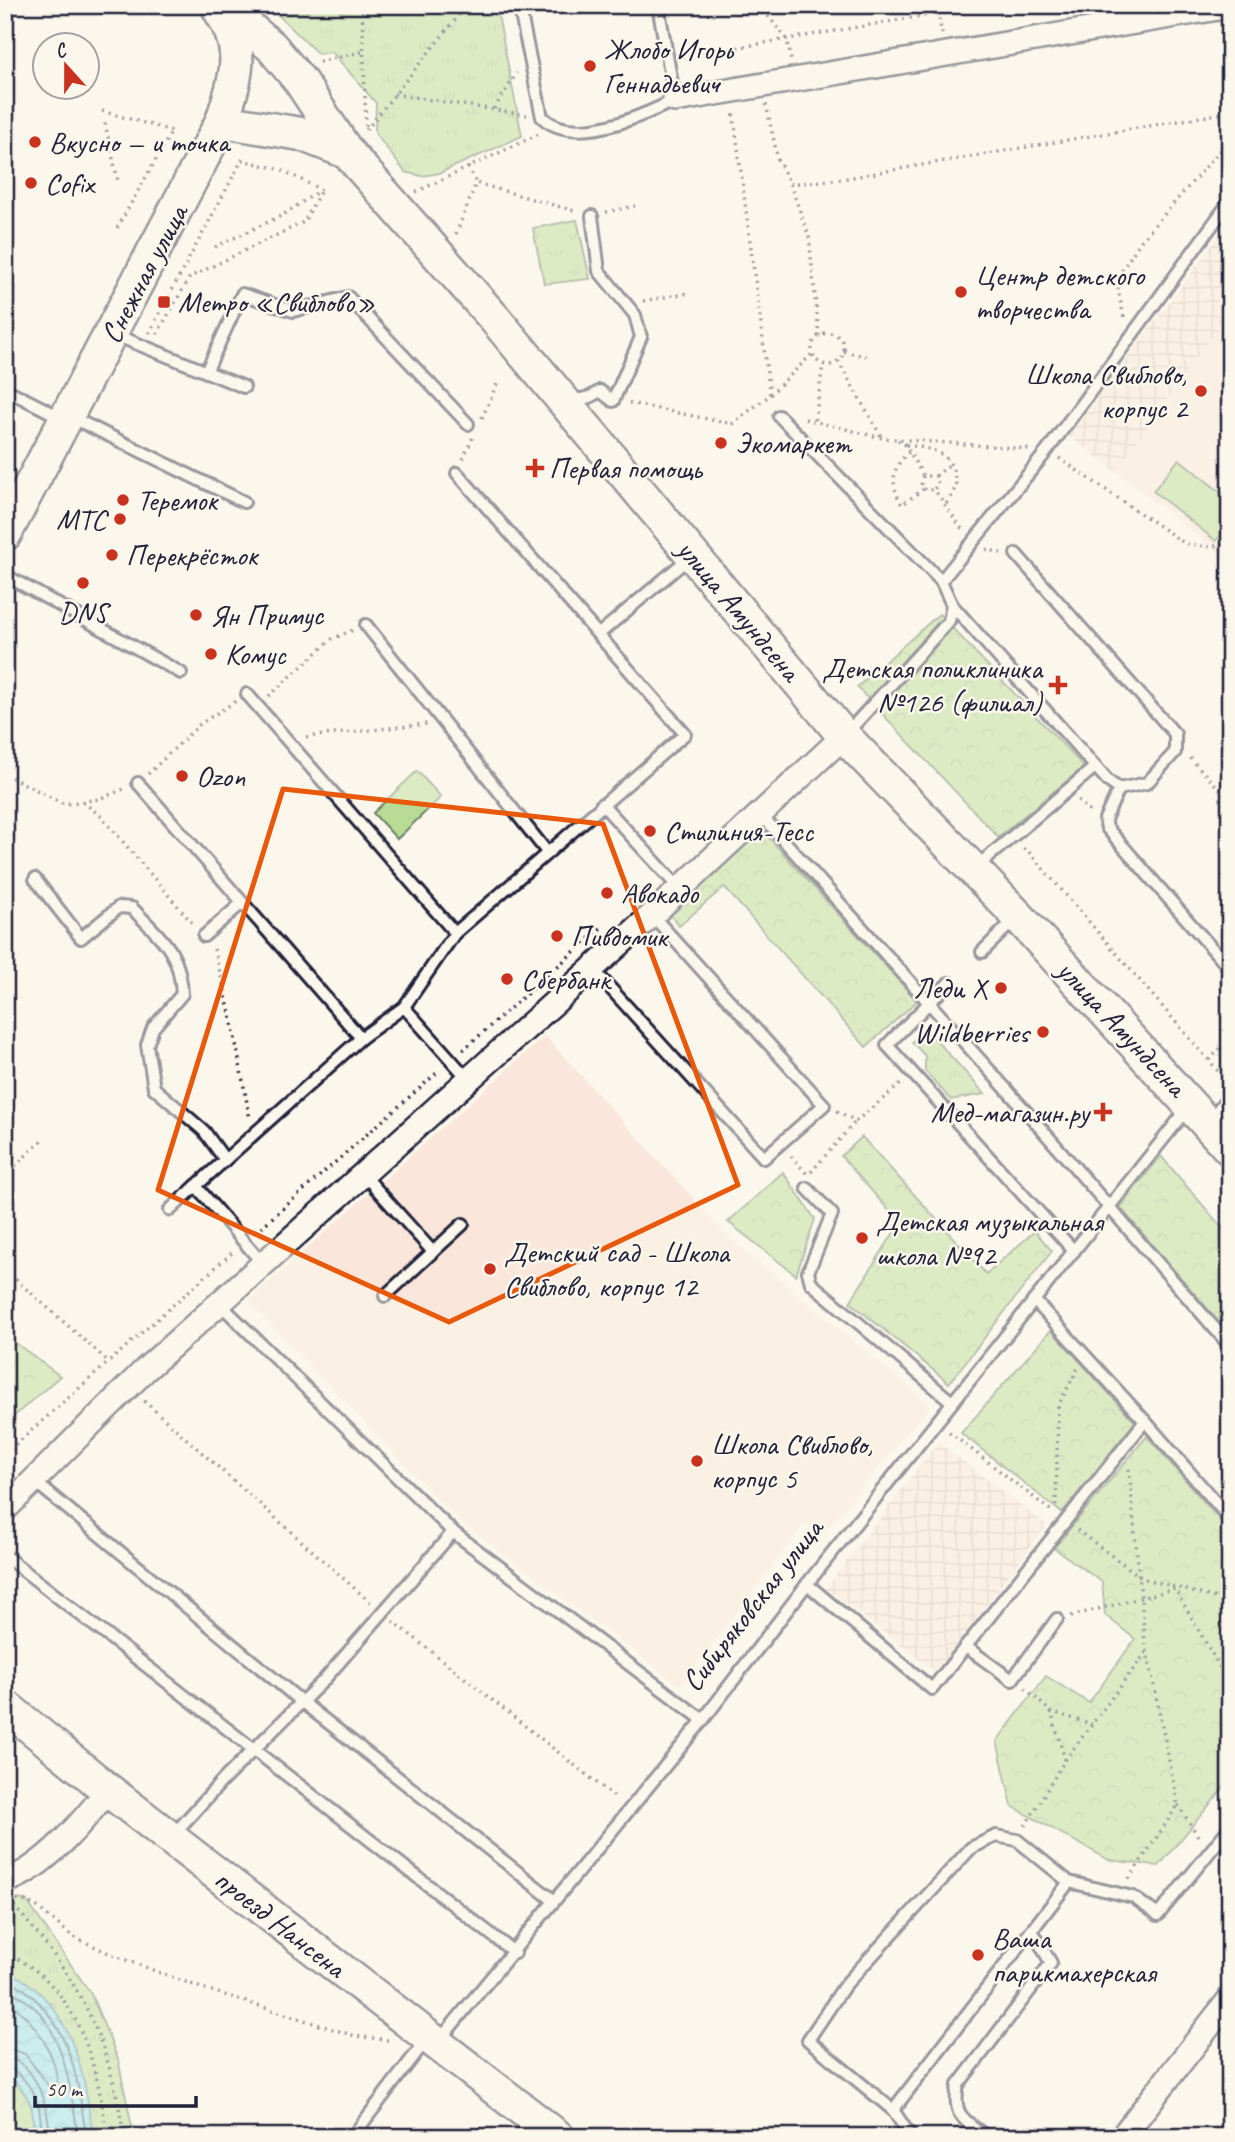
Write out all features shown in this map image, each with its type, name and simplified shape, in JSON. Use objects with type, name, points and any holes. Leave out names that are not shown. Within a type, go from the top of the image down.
[{"type":"street","name":"Снежная улица","points":[[5,534],[113,334],[222,121],[238,64],[230,26],[218,5]]},
{"type":"street","name":"улица Амундсена","points":[[218,5],[271,46],[300,80],[347,152],[564,402],[844,736],[1215,1116]]},
{"type":"street","points":[[675,100],[1230,6]]},
{"type":"street","name":"улица Амундсена","points":[[222,121],[301,134],[347,152]]},
{"type":"street","points":[[5,1509],[127,1387],[652,915],[844,736]]},
{"type":"street","name":"проезд Нансена","points":[[5,1706],[430,2042],[558,2137]]},
{"type":"street","points":[[5,1881],[41,1860],[79,1825],[108,1790]]},
{"type":"street","points":[[1122,2137],[1229,2002]]},
{"type":"lane","points":[[519,5],[542,117],[554,127],[576,131],[639,118],[675,100],[659,5]]},
{"type":"lane","points":[[941,581],[1047,450],[1230,201]]},
{"type":"lane","points":[[564,402],[582,400],[600,391],[613,401],[641,337],[635,315],[599,271],[592,216]]},
{"type":"lane","points":[[206,372],[242,294],[293,311],[348,297],[468,424]]},
{"type":"lane","points":[[113,334],[244,387]]},
{"type":"lane","points":[[5,390],[244,502]]},
{"type":"lane","points":[[779,416],[941,581],[951,605],[1095,767],[1119,789]]},
{"type":"lane","points":[[170,1210],[361,1038],[404,1007],[456,933],[685,734],[457,473]]},
{"type":"lane","points":[[1016,554],[1175,734],[1175,752],[1147,783],[1119,789]]},
{"type":"lane","points":[[599,634],[692,555]]},
{"type":"lane","points":[[5,575],[181,673]]},
{"type":"lane","points":[[844,736],[949,621],[951,605]]},
{"type":"lane","points":[[366,625],[547,852]]},
{"type":"lane","points":[[247,694],[456,933]]},
{"type":"lane","points":[[973,870],[1095,767]]},
{"type":"lane","points":[[138,783],[361,1038]]},
{"type":"lane","points":[[1119,789],[1105,819],[1107,828],[1230,969]]},
{"type":"lane","points":[[603,804],[680,889]]},
{"type":"lane","points":[[761,815],[1111,1207],[1230,1346]]},
{"type":"lane","points":[[35,879],[81,938],[119,907],[132,908],[174,953],[181,971],[182,993],[153,1028],[147,1045],[154,1088],[204,1131],[225,1160]]},
{"type":"lane","points":[[204,936],[242,903]]},
{"type":"lane","points":[[592,968],[764,1158],[781,1144],[824,1105],[652,915]]},
{"type":"lane","points":[[982,953],[1018,916]]},
{"type":"lane","points":[[949,982],[887,1045],[1074,1251]]},
{"type":"lane","points":[[404,1007],[468,1079]]},
{"type":"lane","name":"Сибиряковская улица","points":[[352,2137],[430,2042],[515,1953],[553,1900],[703,1720],[807,1584],[1111,1207],[1215,1116]]},
{"type":"lane","points":[[364,1175],[433,1252]]},
{"type":"lane","points":[[196,1186],[263,1264]]},
{"type":"lane","points":[[807,1188],[831,1214],[808,1272],[811,1283],[952,1402]]},
{"type":"lane","points":[[385,1296],[463,1224]]},
{"type":"lane","points":[[1034,1300],[1230,1519]]},
{"type":"lane","points":[[219,1303],[453,1532],[703,1720]]},
{"type":"lane","points":[[807,1584],[932,1689],[1145,1421]]},
{"type":"lane","points":[[34,1481],[302,1702],[553,1900]]},
{"type":"lane","points":[[170,1838],[302,1702],[453,1532]]},
{"type":"lane","points":[[5,1556],[256,1748],[515,1953]]},
{"type":"lane","points":[[966,1647],[1012,1680],[1057,1619]]},
{"type":"lane","points":[[911,2137],[893,2110],[808,2040],[845,1984],[971,1848],[996,1836],[1017,1840],[1069,1882],[1133,1897],[1158,1916],[1230,1827]]},
{"type":"lane","points":[[893,2110],[1069,1882]]},
{"type":"lane","points":[[987,2137],[962,2118],[954,2105],[958,2085],[1051,1963],[1033,1932]]},
{"type":"path","points":[[362,5],[366,130],[467,5]]},
{"type":"path","points":[[760,5],[787,39],[795,80]]},
{"type":"path","points":[[936,5],[945,55]]},
{"type":"path","points":[[668,60],[987,5]]},
{"type":"path","points":[[318,62],[365,51]]},
{"type":"path","points":[[494,109],[529,54]]},
{"type":"path","points":[[613,401],[732,424],[770,395],[812,354],[813,344],[819,336],[809,236],[778,160],[763,85]]},
{"type":"path","points":[[730,91],[770,395]]},
{"type":"path","points":[[394,94],[542,117]]},
{"type":"path","points":[[102,111],[172,131],[116,230]]},
{"type":"path","points":[[790,184],[867,175],[1230,111]]},
{"type":"path","points":[[105,122],[118,181]]},
{"type":"path","points":[[416,192],[554,127]]},
{"type":"path","points":[[1125,344],[1124,310],[1116,280],[1140,242],[1230,139]]},
{"type":"path","points":[[242,160],[282,170],[321,190],[304,222],[191,277],[161,331],[147,341],[151,325],[242,160]]},
{"type":"path","points":[[468,167],[476,183],[592,216],[635,206]]},
{"type":"path","points":[[454,237],[476,183]]},
{"type":"path","points":[[215,247],[283,215],[321,190]]},
{"type":"path","points":[[626,304],[689,293]]},
{"type":"path","points":[[819,336],[835,335],[842,342],[844,352],[838,362],[824,365]]},
{"type":"path","points":[[844,352],[866,356]]},
{"type":"path","points":[[812,354],[824,365]]},
{"type":"path","points":[[838,362],[881,438]]},
{"type":"path","points":[[815,420],[824,365]]},
{"type":"path","points":[[779,416],[815,420],[881,438],[1047,450],[1184,543],[1211,547],[1230,542]]},
{"type":"path","points":[[896,439],[906,445],[923,447],[946,456],[951,463],[956,487],[945,506]]},
{"type":"path","points":[[906,445],[923,476],[923,489]]},
{"type":"path","points":[[909,452],[895,469],[893,487],[902,505],[923,489],[934,489]]},
{"type":"path","points":[[923,476],[936,476],[951,463]]},
{"type":"path","points":[[934,489],[938,484],[936,476]]},
{"type":"path","points":[[934,489],[971,542],[994,553],[1016,554]]},
{"type":"path","points":[[257,706],[332,639],[366,625]]},
{"type":"path","points":[[5,774],[64,804],[99,799],[138,783],[200,724],[247,694]]},
{"type":"path","points":[[286,740],[443,722]]},
{"type":"path","points":[[1177,744],[1230,800]]},
{"type":"path","points":[[1058,798],[1077,799],[1107,828]]},
{"type":"path","points":[[1002,846],[1027,850],[1225,1079]]},
{"type":"path","points":[[1209,1060],[1230,1039]]},
{"type":"path","points":[[5,1454],[452,1060]]},
{"type":"path","points":[[781,1144],[808,1176],[856,1121],[913,1073]]},
{"type":"path","points":[[1215,1116],[1225,1079],[1230,1073]]},
{"type":"path","points":[[824,1105],[856,1121]]},
{"type":"path","points":[[5,1176],[43,1139]]},
{"type":"path","points":[[5,1270],[110,1363]]},
{"type":"path","points":[[937,1422],[1055,1515],[1058,1406],[1084,1356]]},
{"type":"path","points":[[127,1387],[383,1613],[624,1805]]},
{"type":"path","points":[[1128,1441],[1138,1575],[1147,1651],[1178,1805],[1209,1853]]},
{"type":"path","points":[[1065,1522],[1138,1575],[1175,1590],[1230,1602]]},
{"type":"path","points":[[1057,1619],[1175,1590]]},
{"type":"path","points":[[1175,1590],[1230,1685]]},
{"type":"path","points":[[1017,1840],[1065,1760],[1147,1651]]},
{"type":"path","points":[[1028,1690],[1051,1712],[1092,1724]]},
{"type":"path","points":[[1051,1712],[1065,1760]]},
{"type":"path","points":[[1120,1894],[1178,1805]]},
{"type":"path","points":[[5,1896],[35,1905],[72,1936],[115,1956],[187,1983],[355,2035],[430,2042]]},
{"type":"path","points":[[5,1896],[68,1973],[89,2008],[116,2088],[124,2137]]},
{"type":"path","points":[[5,1953],[42,1975],[68,2005],[97,2080],[107,2137]]},
{"type":"highlighted area","points":[[283,789],[603,824],[738,1185],[449,1322],[158,1190]]},
{"type":"shaded area","points":[[1230,221],[1230,311],[1116,471],[1069,436]]},
{"type":"shaded area","name":"Школа Свиблово, корпус 2","points":[[1230,311],[1230,562],[1116,471]]},
{"type":"shaded area","points":[[545,1036],[728,1237],[931,1405],[822,1535],[805,1524],[680,1686],[456,1518],[248,1301]]},
{"type":"shaded area","points":[[938,1442],[1047,1525],[936,1672],[826,1588]]},
{"type":"green space","points":[[268,5],[496,5],[522,136],[440,173],[422,176],[405,172],[375,133],[376,103],[332,52],[318,54]]},
{"type":"green space","points":[[577,220],[590,279],[544,284],[533,228]]},
{"type":"green space","points":[[1179,459],[1230,500],[1230,524],[1216,541],[1153,491]]},
{"type":"green space","points":[[939,614],[1084,767],[998,837],[857,687]]},
{"type":"green space","points":[[417,771],[441,797],[397,839],[373,813]]},
{"type":"green space","points":[[762,830],[917,1001],[866,1047],[724,887],[679,926],[667,911]]},
{"type":"green space","points":[[926,1029],[985,1094],[951,1100],[925,1071],[925,1056],[912,1042]]},
{"type":"green space","points":[[862,1137],[986,1274],[1035,1231],[1052,1251],[949,1383],[850,1302],[900,1223],[841,1156]]},
{"type":"green space","points":[[1161,1156],[1230,1237],[1230,1335],[1120,1207]]},
{"type":"green space","points":[[783,1172],[815,1219],[796,1275],[728,1222]]},
{"type":"green space","points":[[1051,1330],[1135,1422],[1062,1513],[961,1433]]},
{"type":"green space","points":[[5,1335],[60,1376],[5,1424]]},
{"type":"green space","points":[[1147,1436],[1230,1532],[1230,1780],[1159,1866],[1109,1860],[1012,1806],[997,1741],[1046,1676],[1089,1703],[1135,1639],[1105,1615],[1102,1582],[1054,1548]]},
{"type":"green space","points":[[5,1899],[26,1900],[91,1994],[118,2059],[134,2137],[5,2137]]},
{"type":"green space","points":[[5,2072],[28,2099],[33,2112],[35,2137],[5,2137]]},
{"type":"water","points":[[5,1970],[28,1983],[46,1999],[60,2018],[79,2063],[93,2137],[35,2137],[33,2112],[28,2099],[5,2072]]},
{"type":"place","name":"Жлобо Игорь Геннадьевич","points":[[590,66]]},
{"type":"place","name":"Вкусно — и точка","points":[[35,142]]},
{"type":"place","name":"Cofix","points":[[31,183]]},
{"type":"place","name":"Центр детского творчества","points":[[961,292]]},
{"type":"place","name":"Метро «Свиблово»","points":[[164,302]]},
{"type":"place","name":"Школа Свиблово, корпус 2","points":[[1201,391]]},
{"type":"place","name":"Экомаркет","points":[[721,443]]},
{"type":"place","name":"Первая помощь","points":[[535,468]]},
{"type":"place","name":"Теремок","points":[[123,500]]},
{"type":"place","name":"МТС","points":[[120,519]]},
{"type":"place","name":"Перекрёсток","points":[[112,555]]},
{"type":"place","name":"DNS","points":[[83,583]]},
{"type":"place","name":"Ян Примус","points":[[196,615]]},
{"type":"place","name":"Комус","points":[[211,654]]},
{"type":"place","name":"Детская поликлиника №126 (филиал)","points":[[1058,685]]},
{"type":"place","name":"Ozon","points":[[182,776]]},
{"type":"place","name":"Стилиния-Тесс","points":[[650,831]]},
{"type":"place","name":"Авокадо","points":[[607,893]]},
{"type":"place","name":"Пивдомик","points":[[557,936]]},
{"type":"place","name":"Сбербанк","points":[[507,979]]},
{"type":"place","name":"Леди Х","points":[[1001,988]]},
{"type":"place","name":"Wildberries","points":[[1043,1032]]},
{"type":"place","name":"Мед-магазин.ру","points":[[1103,1112]]},
{"type":"place","name":"Детская музыкальная школа №92","points":[[862,1238]]},
{"type":"place","name":"Детский сад - Школа Свиблово, корпус 12","points":[[490,1269]]},
{"type":"place","name":"Школа Свиблово, корпус 5","points":[[697,1461]]},
{"type":"place","name":"Ваша парикмахерская","points":[[978,1955]]}]
